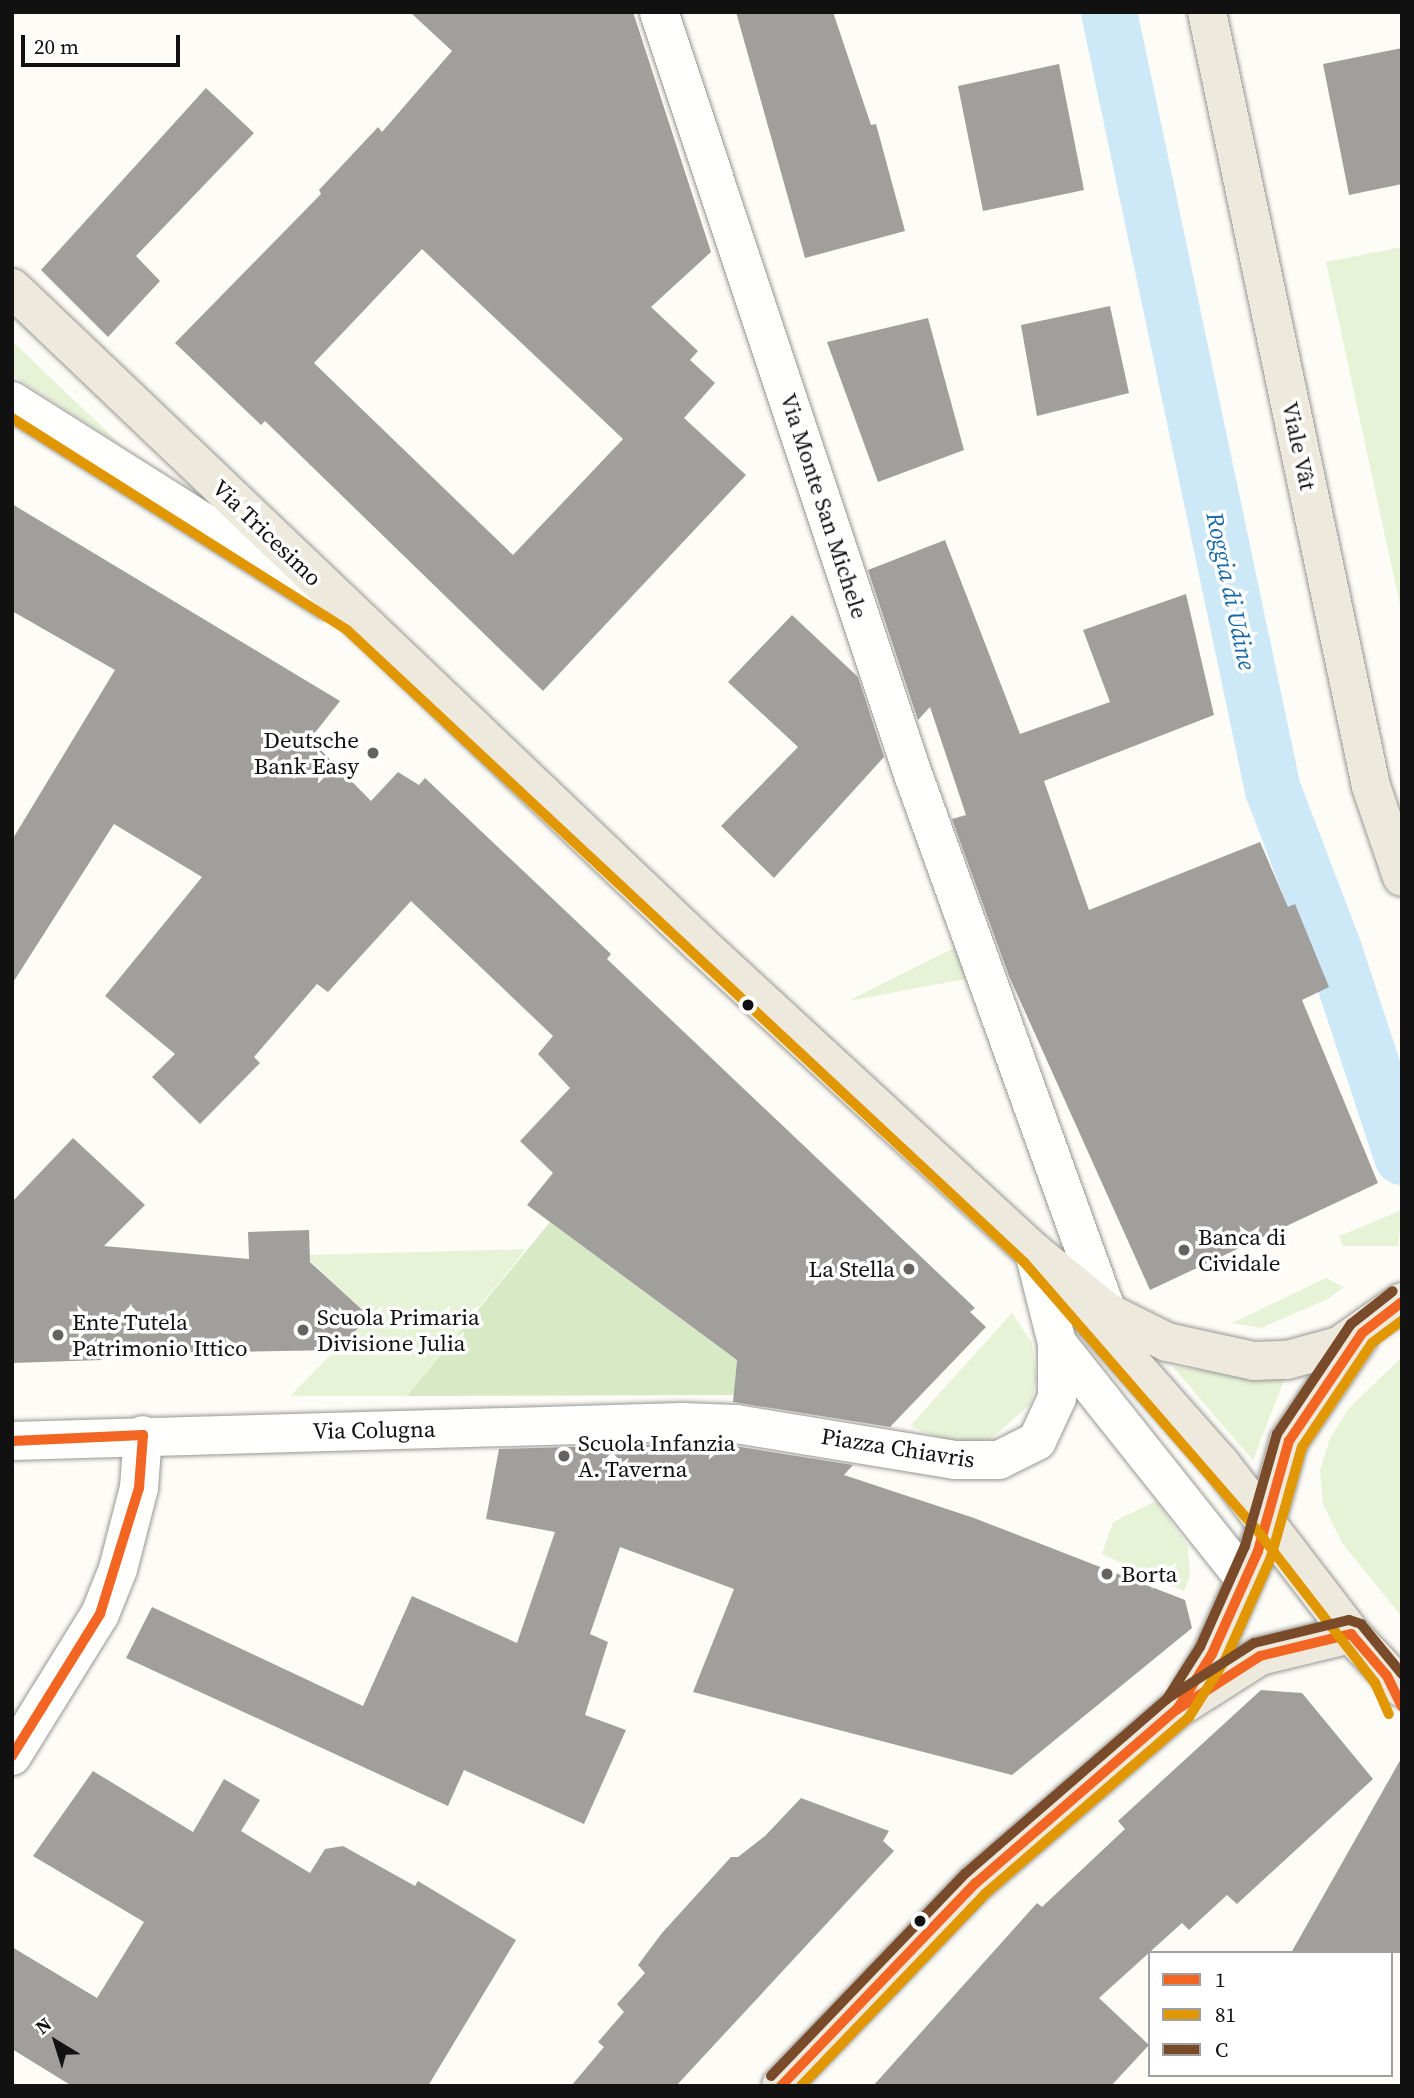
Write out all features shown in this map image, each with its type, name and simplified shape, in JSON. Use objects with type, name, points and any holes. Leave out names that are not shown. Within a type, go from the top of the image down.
[{"type":"main road","name":"Viale Vât","points":[[1207,12],[1371,786],[1402,877]]},
{"type":"main road","name":"Via Tricesimo","points":[[12,288],[356,619],[1034,1252]]},
{"type":"main road","points":[[1034,1252],[1107,1312],[1167,1342],[1254,1361],[1313,1354],[1362,1333],[1402,1303]]},
{"type":"main road","points":[[1034,1252],[1267,1520],[1351,1634],[1397,1691]]},
{"type":"main road","points":[[1178,1708],[1212,1654],[1245,1578],[1267,1520],[1289,1441],[1362,1333]]},
{"type":"main road","points":[[781,2086],[976,1883],[1178,1708],[1260,1656],[1351,1634]]},
{"type":"street","name":"Via Monte San Michele","points":[[659,12],[914,777],[1107,1312]]},
{"type":"street","points":[[12,401],[356,619]]},
{"type":"street","name":"Piazza Chiavris","points":[[736,1424],[955,1460],[999,1461],[1037,1441],[1053,1412],[1059,1375],[1057,1343],[1034,1252]]},
{"type":"street","name":"Piazza Chiavris","points":[[1057,1343],[1245,1578]]},
{"type":"street","name":"Via Colugna","points":[[12,1441],[143,1435],[736,1424]]},
{"type":"street","points":[[12,1756],[104,1603],[132,1527],[143,1435]]},
{"type":"green space","points":[[1402,247],[1402,615],[1326,262]]},
{"type":"green space","points":[[12,341],[121,445],[12,375]]},
{"type":"green space","points":[[960,945],[971,978],[848,1001]]},
{"type":"green space","points":[[1402,1210],[1398,1246],[1343,1246],[1339,1236]]},
{"type":"green space","points":[[550,1222],[737,1360],[734,1395],[407,1396]]},
{"type":"green space","points":[[526,1249],[407,1396],[290,1396],[369,1316],[304,1255]]},
{"type":"green space","points":[[1326,1278],[1344,1287],[1328,1299],[1261,1328],[1232,1323]]},
{"type":"green space","points":[[1012,1313],[1032,1343],[1036,1379],[1031,1404],[987,1442],[947,1441],[910,1426]]},
{"type":"green space","points":[[1402,1357],[1402,1617],[1342,1543],[1323,1504],[1320,1470],[1330,1438],[1349,1408]]},
{"type":"green space","points":[[1173,1367],[1284,1380],[1253,1460],[1237,1442]]},
{"type":"green space","points":[[1156,1501],[1188,1546],[1190,1577],[1184,1591],[1102,1554],[1113,1522]]},
{"type":"building","points":[[410,12],[633,12],[711,252],[651,307],[698,351],[690,360],[715,383],[684,418],[746,475],[543,691],[265,421],[261,425],[175,343],[321,194],[319,190],[378,127],[382,132],[452,51]],"holes":[[[422,249],[623,439],[513,555],[314,363]]]},
{"type":"building","points":[[736,12],[833,12],[871,125],[876,124],[905,231],[805,258]]},
{"type":"building","points":[[1402,48],[1402,184],[1349,195],[1323,64]]},
{"type":"building","points":[[1059,64],[1084,190],[983,211],[958,86]]},
{"type":"building","points":[[206,88],[254,133],[136,256],[160,281],[108,337],[41,270]]},
{"type":"building","points":[[1110,306],[1129,393],[1037,416],[1021,325]]},
{"type":"building","points":[[928,318],[964,450],[878,482],[827,342]]},
{"type":"building","points":[[12,504],[340,701],[310,739],[371,801],[398,772],[419,785],[425,778],[611,954],[607,959],[975,1308],[970,1312],[986,1327],[890,1427],[733,1402],[737,1360],[527,1205],[553,1173],[520,1141],[570,1088],[538,1054],[553,1036],[411,901],[328,992],[317,984],[254,1057],[260,1063],[200,1124],[152,1077],[175,1054],[105,996],[202,877],[114,824],[12,984],[12,840],[115,670],[12,611]]},
{"type":"building","points":[[945,540],[1020,734],[1110,702],[1083,630],[1186,594],[1214,715],[1044,781],[1089,910],[1260,842],[1288,907],[1295,904],[1329,987],[1302,1000],[1378,1183],[1150,1290],[1009,976],[952,819],[966,815],[930,707],[918,720],[868,570]]},
{"type":"building","points":[[792,615],[858,677],[884,757],[774,878],[721,826],[798,747],[728,682]]},
{"type":"building","points":[[73,1138],[145,1205],[104,1246],[249,1259],[248,1232],[309,1230],[310,1262],[369,1316],[338,1350],[102,1354],[102,1360],[12,1363],[12,1202]]},
{"type":"building","points":[[641,1445],[734,1446],[853,1465],[844,1475],[974,1518],[1185,1600],[1192,1628],[1012,1775],[693,1692],[734,1589],[620,1547],[590,1634],[608,1642],[585,1715],[626,1730],[584,1824],[464,1770],[448,1806],[126,1658],[152,1607],[363,1706],[412,1596],[517,1643],[555,1532],[486,1519],[499,1449]]},
{"type":"building","points":[[1261,1690],[1302,1693],[1373,1779],[1237,1904],[1227,1895],[1189,1930],[1182,1923],[1099,1998],[1148,2044],[1111,2086],[873,2086],[1037,1903],[1042,1907],[1125,1829],[1118,1821]]},
{"type":"building","points":[[1402,1757],[1402,1953],[1292,1951]]},
{"type":"building","points":[[93,1771],[193,1832],[224,1779],[260,1800],[241,1831],[310,1873],[325,1849],[343,1846],[415,1886],[418,1881],[516,1940],[428,2086],[72,2086],[12,2049],[12,1947],[97,1998],[144,1922],[33,1856]]},
{"type":"building","points":[[801,1798],[889,1831],[883,1841],[894,1851],[676,2086],[571,2086],[604,2047],[598,2042],[624,2012],[617,2004],[645,1973],[638,1965],[662,1933],[731,1857],[738,1857],[765,1836]]},
{"type":"waterway","name":"Roggia di Udine","points":[[1109,12],[1273,790],[1334,950],[1402,1157]]},
{"type":"transit line","name":"81","points":[[12,418],[347,630],[1024,1262],[1256,1529],[1375,1683],[1389,1714]]},
{"type":"transit line","name":"C","points":[[771,2076],[966,1873],[1167,1699],[1200,1647],[1245,1546],[1277,1434],[1351,1324],[1393,1291]]},
{"type":"transit line","name":"1","points":[[781,2086],[976,1883],[1178,1708],[1212,1654],[1258,1551],[1289,1441],[1362,1333],[1402,1302]]},
{"type":"transit line","name":"81","points":[[801,2086],[986,1893],[1189,1717],[1225,1660],[1271,1557],[1302,1447],[1372,1343],[1402,1320]]},
{"type":"transit line","name":"1","points":[[12,1441],[143,1435],[139,1488],[100,1614],[12,1756]]},
{"type":"transit line","name":"C","points":[[1168,1698],[1254,1643],[1349,1620],[1361,1624],[1402,1674]]},
{"type":"transit line","name":"1","points":[[1351,1634],[1387,1676],[1402,1707]]},
{"type":"transit line","name":"1","points":[[1176,1710],[1260,1656],[1351,1634]]},
{"type":"place","name":"Deutsche Bank Easy","points":[[373,753]]},
{"type":"place","name":"Banca di Cividale","points":[[1184,1250]]},
{"type":"place","name":"La Stella","points":[[909,1269]]},
{"type":"place","name":"Scuola Primaria Divisione Julia","points":[[303,1330]]},
{"type":"place","name":"Ente Tutela Patrimonio Ittico","points":[[58,1335]]},
{"type":"place","name":"Scuola Infanzia A. Taverna","points":[[564,1456]]},
{"type":"place","name":"Borta","points":[[1107,1574]]}]
